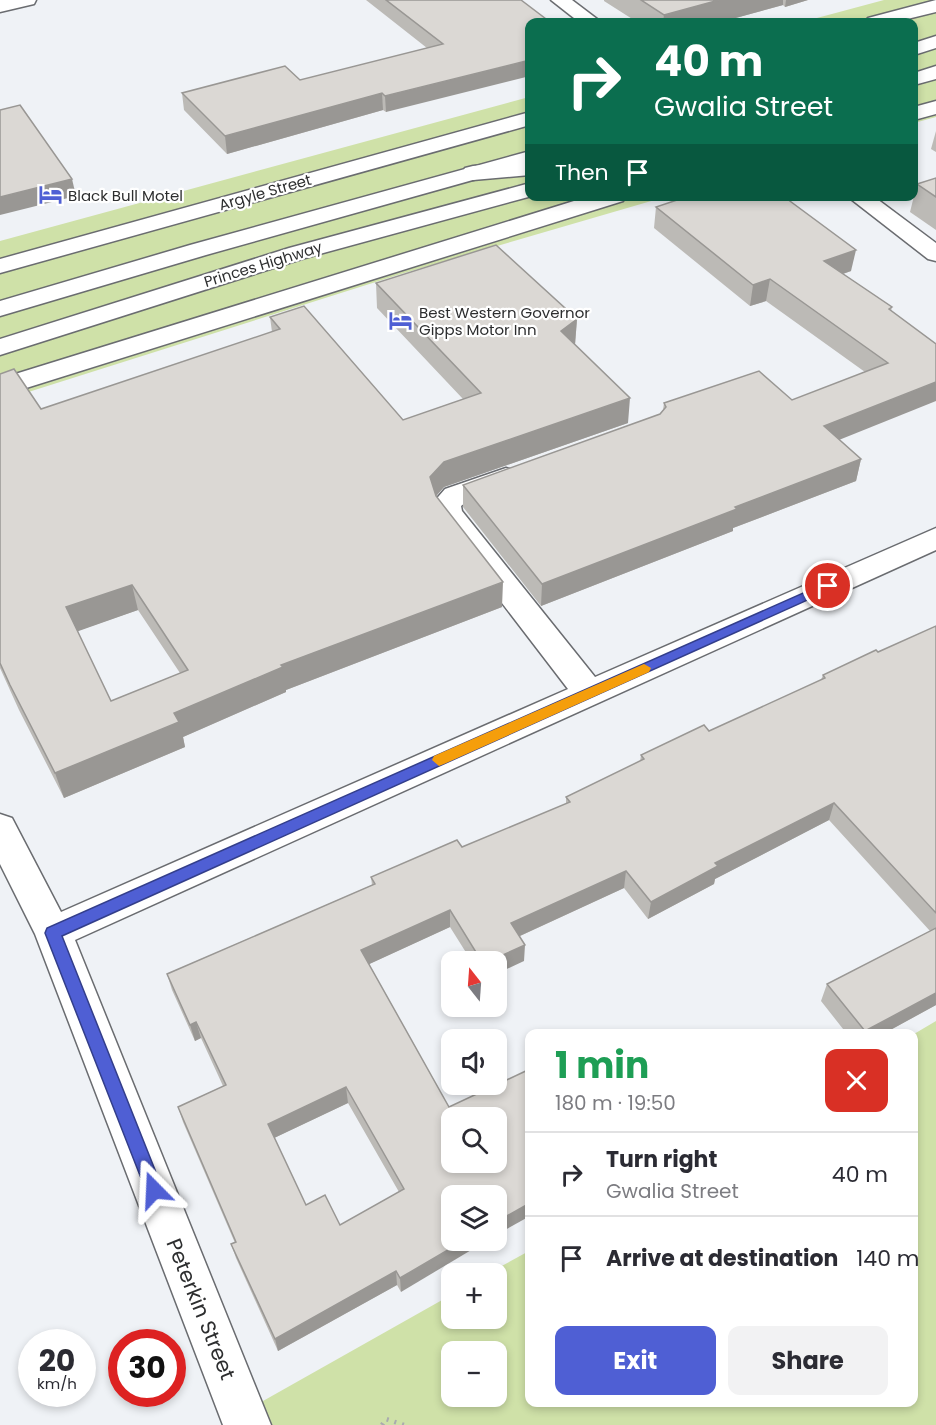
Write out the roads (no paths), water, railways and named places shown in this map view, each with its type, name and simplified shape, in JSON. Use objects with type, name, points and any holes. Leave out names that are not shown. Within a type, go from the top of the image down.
[{"type":"main road","points":[[0,6],[27,0]]},
{"type":"main road","points":[[560,0],[585,18]]},
{"type":"main road","points":[[890,18],[936,6]]},
{"type":"main road","points":[[918,48],[936,42]]},
{"type":"main road","points":[[918,78],[936,72]]},
{"type":"main road","points":[[918,113],[936,107]]},
{"type":"main road","name":"Argyle Street","points":[[0,266],[525,119]]},
{"type":"main road","name":"Princes Highway","points":[[0,309],[525,158]]},
{"type":"main road","points":[[473,173],[525,168]]},
{"type":"main road","name":"Princes Highway","points":[[0,347],[297,253],[525,191]]},
{"type":"main road","points":[[0,384],[14,383],[599,201]]},
{"type":"main road","points":[[865,201],[936,254]]},
{"type":"main road","points":[[0,330],[206,272],[297,253]]},
{"type":"main road","points":[[534,468],[455,496],[446,504],[448,513],[590,693]]},
{"type":"main road","points":[[53,933],[936,538]]},
{"type":"main road","name":"Peterkin Street","points":[[0,828],[53,933],[247,1425]]},
{"type":"place","name":"Black Bull Motel","points":[[50,195]]},
{"type":"place","name":"Best Western Governor Gipps Motor Inn","points":[[401,321]]}]
